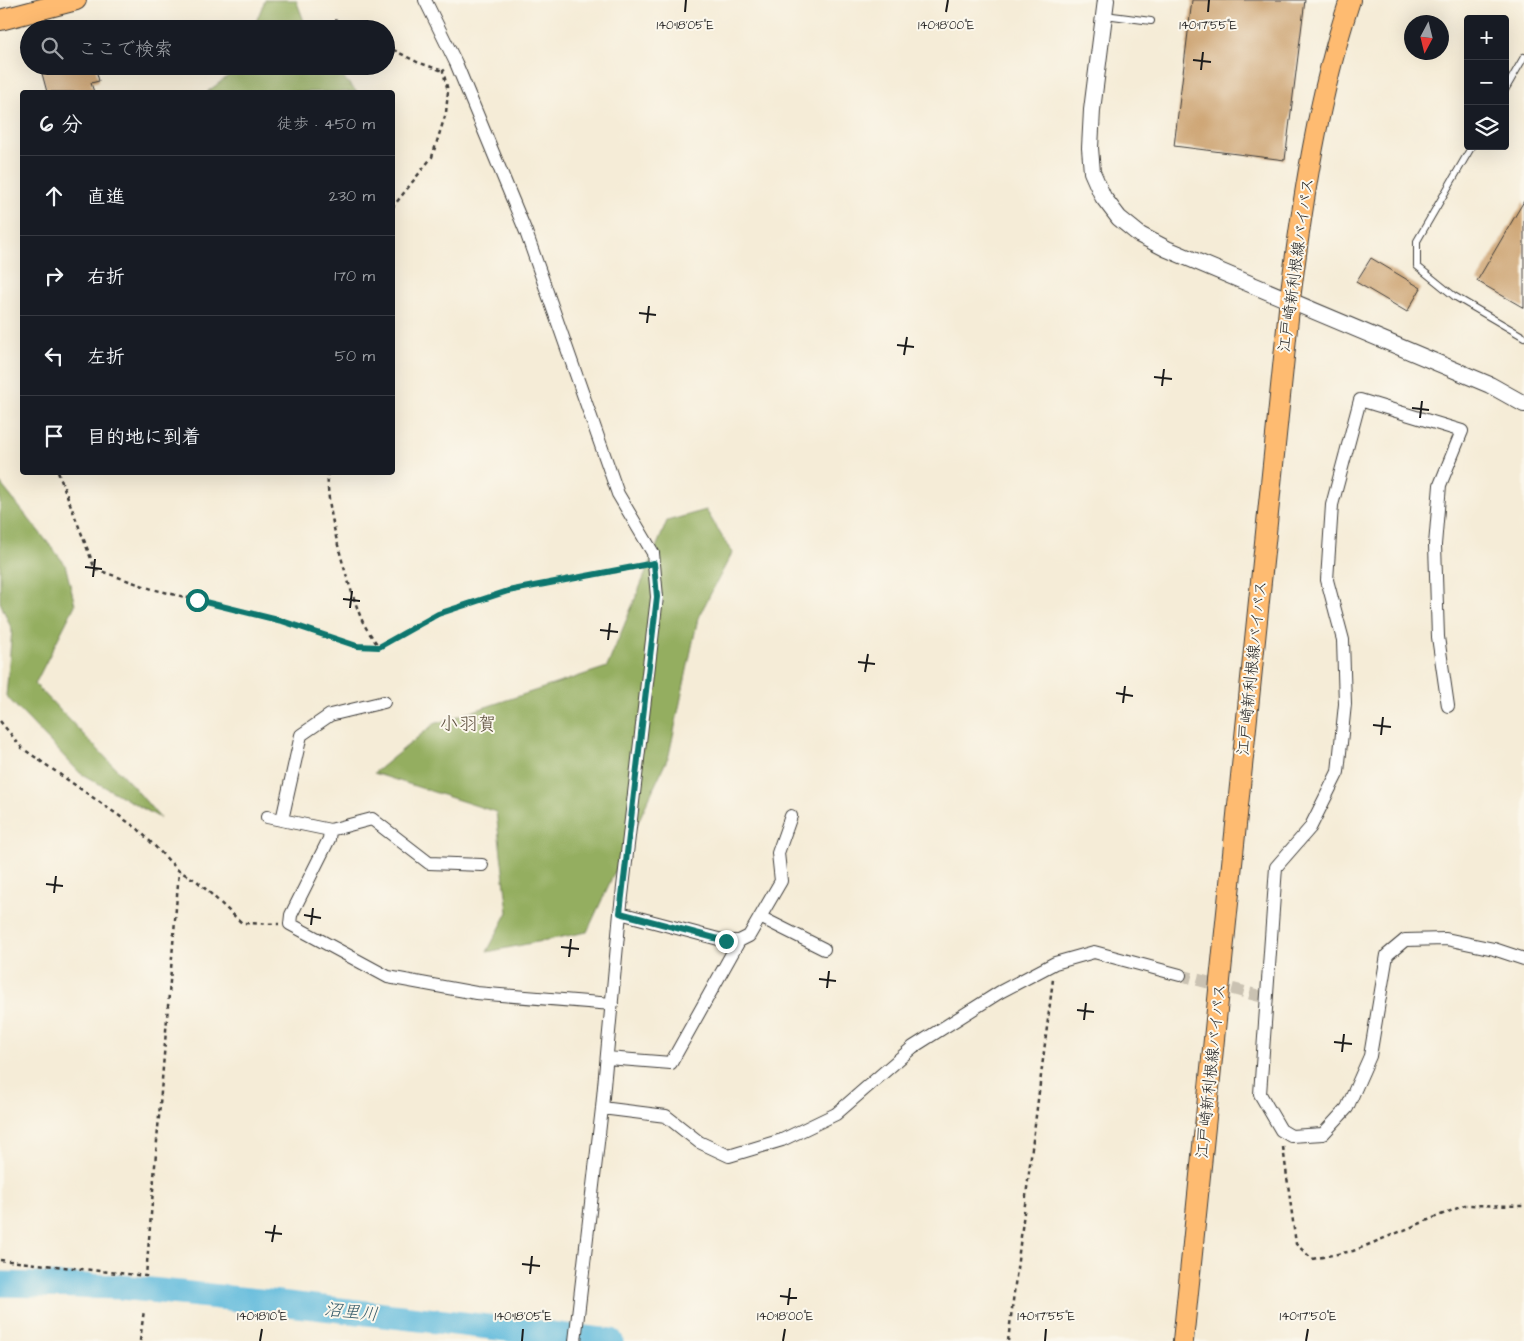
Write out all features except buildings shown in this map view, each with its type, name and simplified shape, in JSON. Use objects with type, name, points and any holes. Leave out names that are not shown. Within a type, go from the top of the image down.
[{"type":"main road","points":[[0,20],[76,0]]},
{"type":"main road","name":"江戸崎新利根線バイパス","points":[[1183,1341],[1290,299],[1310,160],[1324,94],[1350,0]]},
{"type":"street","points":[[424,0],[456,63],[526,232],[618,494],[653,554],[657,597],[620,913],[602,1108],[575,1341]]},
{"type":"street","points":[[1105,8],[1092,110],[1090,148],[1092,172],[1103,197],[1119,218],[1140,235],[1167,249],[1290,299],[1490,385],[1524,404]]},
{"type":"street","points":[[1448,706],[1438,637],[1435,546],[1440,484],[1462,431],[1360,400],[1332,505],[1330,524],[1327,580],[1343,640],[1345,704],[1338,772],[1310,828],[1276,867],[1260,1094],[1281,1130],[1291,1136],[1323,1134],[1347,1108],[1370,1056],[1387,955],[1404,940],[1446,939],[1494,949],[1524,960]]},
{"type":"street","points":[[282,820],[301,735],[330,715],[384,702]]},
{"type":"street","points":[[620,913],[726,941],[739,941],[749,936],[781,881],[778,853],[791,816]]},
{"type":"street","points":[[267,817],[330,830],[372,819],[429,863],[482,865]]},
{"type":"street","points":[[330,830],[329,839],[291,914],[290,924],[388,977],[476,992],[612,1004]]},
{"type":"street","points":[[760,917],[824,949]]},
{"type":"street","points":[[607,1058],[670,1063],[739,941]]},
{"type":"street","points":[[602,1108],[666,1116],[699,1142],[729,1156],[782,1140],[836,1114],[912,1047],[1000,992],[1055,963],[1094,952],[1180,975]]},
{"type":"lane","points":[[1105,8],[1151,21]]},
{"type":"lane","points":[[1509,83],[1524,57]]},
{"type":"lane","points":[[1470,150],[1417,241],[1416,266],[1454,296],[1524,337]]},
{"type":"path","points":[[395,51],[417,62],[443,71]]},
{"type":"path","points":[[443,71],[456,63]]},
{"type":"path","points":[[395,204],[432,158],[446,113],[448,91],[443,71]]},
{"type":"path","points":[[59,475],[95,569],[152,589],[282,621],[357,646],[379,647],[438,614],[508,591],[654,563]]},
{"type":"path","points":[[328,475],[327,483],[336,535],[362,620],[379,647]]},
{"type":"path","points":[[0,722],[22,748],[138,829],[179,871],[197,881],[242,923],[290,924]]},
{"type":"path","points":[[0,1260],[146,1276],[179,871]]},
{"type":"path","points":[[1008,1341],[1055,963]]},
{"type":"path","points":[[1281,1130],[1296,1244],[1312,1259],[1353,1251],[1465,1204],[1524,1206]]},
{"type":"path","points":[[140,1341],[144,1310]]},
{"type":"green space","points":[[265,0],[296,0],[304,20],[257,20]]},
{"type":"green space","points":[[230,75],[341,75],[355,90],[210,90]]},
{"type":"green space","points":[[0,483],[65,564],[75,605],[35,684],[133,786],[160,818],[80,773],[6,696],[12,630],[0,602]]},
{"type":"green space","points":[[706,510],[732,553],[698,618],[669,755],[587,932],[487,952],[508,912],[496,812],[374,773],[434,724],[607,667],[667,521]]},
{"type":"waterway","name":"沼里川","points":[[0,1284],[120,1287],[611,1341]]},
{"type":"tunnel","points":[[1180,975],[1267,998]]},
{"type":"district","name":"小羽賀","points":[[468,724]]},
{"type":"route","points":[[197,600],[282,621],[357,646],[379,647],[438,614],[508,591],[606,574],[654,563],[657,597],[620,913],[726,941]]}]
